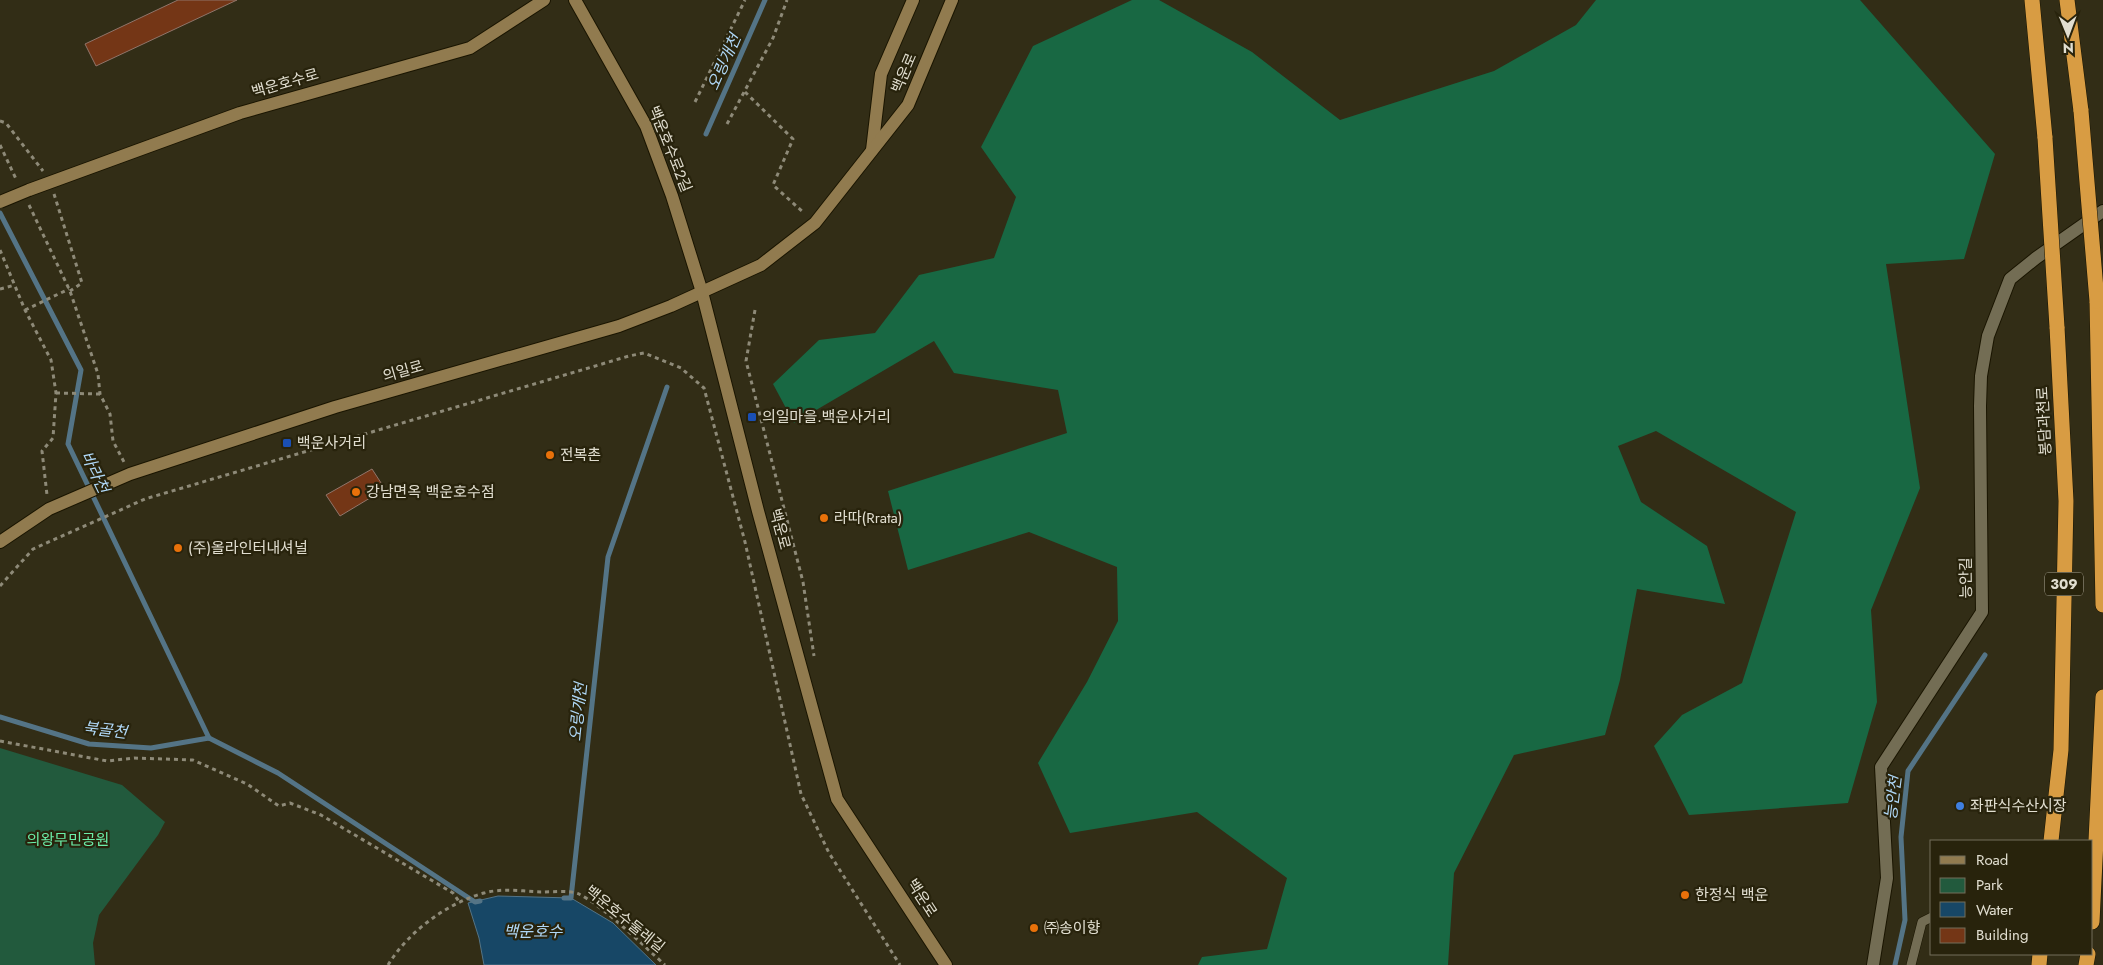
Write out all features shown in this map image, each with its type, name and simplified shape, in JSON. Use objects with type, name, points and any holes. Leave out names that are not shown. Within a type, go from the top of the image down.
[{"type":"highway","name":"봉담과천로","points":[[2032,0],[2045,138],[2066,501],[2060,750],[2051,840]]},
{"type":"highway","name":"309","points":[[2067,0],[2081,111],[2097,300],[2103,605]]},
{"type":"highway","points":[[2093,902],[2103,697]]},
{"type":"main road","name":"백운호수로","points":[[0,202],[240,112],[470,48],[544,0]]},
{"type":"main road","name":"백운호수로2길","points":[[575,0],[646,126],[672,196],[702,292]]},
{"type":"main road","name":"백운로","points":[[872,150],[881,74],[913,0]]},
{"type":"main road","name":"백운로","points":[[946,965],[837,798],[758,511],[702,292],[761,265],[815,223],[908,105],[952,0]]},
{"type":"main road","name":"의일로","points":[[49,509],[130,474],[336,407],[619,326],[702,292]]},
{"type":"main road","points":[[0,542],[49,509]]},
{"type":"street","name":"능안길","points":[[1873,965],[1887,878],[1881,767],[1982,612],[1980,406],[1981,376],[1988,336],[2010,280],[2036,258],[2103,211]]},
{"type":"lane","points":[[1911,965],[1922,922],[1930,918]]},
{"type":"path","points":[[695,102],[745,0]]},
{"type":"path","points":[[727,124],[773,38],[787,0]]},
{"type":"path","points":[[745,92],[793,139],[773,185],[815,223]]},
{"type":"path","points":[[0,121],[6,123],[51,182],[82,284],[25,310]]},
{"type":"path","points":[[0,145],[25,192],[69,290],[98,374],[100,394],[110,414],[113,441],[130,474]]},
{"type":"path","points":[[0,250],[25,310],[51,360],[56,393],[54,438],[42,451],[49,509]]},
{"type":"path","points":[[0,289],[15,285]]},
{"type":"path","points":[[755,310],[746,361],[803,582],[816,666]]},
{"type":"path","points":[[0,586],[33,549],[145,499],[629,356],[644,353],[681,368],[704,388],[745,542],[801,794],[829,853],[900,965]]},
{"type":"path","points":[[56,393],[100,394]]},
{"type":"path","points":[[0,741],[106,761],[134,758],[193,760],[247,784],[279,806],[290,803],[321,815],[453,894],[460,903]]},
{"type":"path","name":"백운호수둘레길","points":[[388,965],[399,948],[418,930],[460,903],[484,893],[504,890],[578,893],[665,965]]},
{"type":"green space","points":[[1132,0],[1159,0],[1252,52],[1340,120],[1494,71],[1576,25],[1596,0],[1860,0],[1995,154],[1964,259],[1886,264],[1920,488],[1871,610],[1877,702],[1848,803],[1689,815],[1654,746],[1682,715],[1742,683],[1796,512],[1656,431],[1618,446],[1641,502],[1707,546],[1725,604],[1637,589],[1620,680],[1605,735],[1514,755],[1454,873],[1448,965],[1198,965],[1202,957],[1267,949],[1287,878],[1197,812],[1070,833],[1038,763],[1087,682],[1118,621],[1117,567],[1029,532],[908,570],[888,491],[1067,433],[1058,390],[954,373],[934,341],[794,423],[773,384],[819,340],[875,333],[919,275],[994,258],[1016,197],[981,147],[1033,46]]},
{"type":"green space","name":"의왕무민공원","points":[[0,748],[122,785],[165,822],[158,835],[99,915],[93,943],[95,965],[0,965]]},
{"type":"water","name":"백운호수","points":[[498,896],[571,898],[613,923],[656,965],[484,965],[479,938],[468,903]]},
{"type":"building","points":[[178,0],[237,0],[96,66],[85,44]]},
{"type":"building","name":"강남면옥 백운호수점","points":[[372,469],[385,489],[340,516],[326,495]]},
{"type":"waterway","name":"오링개천","points":[[706,134],[765,0]]},
{"type":"waterway","name":"바라천","points":[[0,213],[81,370],[68,444],[209,738]]},
{"type":"waterway","name":"오링개천","points":[[564,898],[571,898],[608,557],[667,387]]},
{"type":"waterway","name":"능안천","points":[[1895,965],[1905,920],[1901,837],[1908,771],[1985,655]]},
{"type":"waterway","name":"북골천","points":[[0,717],[89,744],[151,748],[209,738]]},
{"type":"waterway","points":[[209,738],[278,773],[475,902],[480,901]]},
{"type":"place","name":"의일마을.백운사거리","points":[[752,417]]},
{"type":"place","name":"백운사거리","points":[[287,443]]},
{"type":"place","name":"전복촌","points":[[550,455]]},
{"type":"place","name":"강남면옥 백운호수점","points":[[356,492]]},
{"type":"place","name":"라따(Rrata)","points":[[824,518]]},
{"type":"place","name":"(주)올라인터내셔널","points":[[178,548]]},
{"type":"place","name":"좌판식수산시장","points":[[1960,806]]},
{"type":"place","name":"한정식 백운","points":[[1685,895]]},
{"type":"place","name":"㈜송이향","points":[[1034,928]]}]
